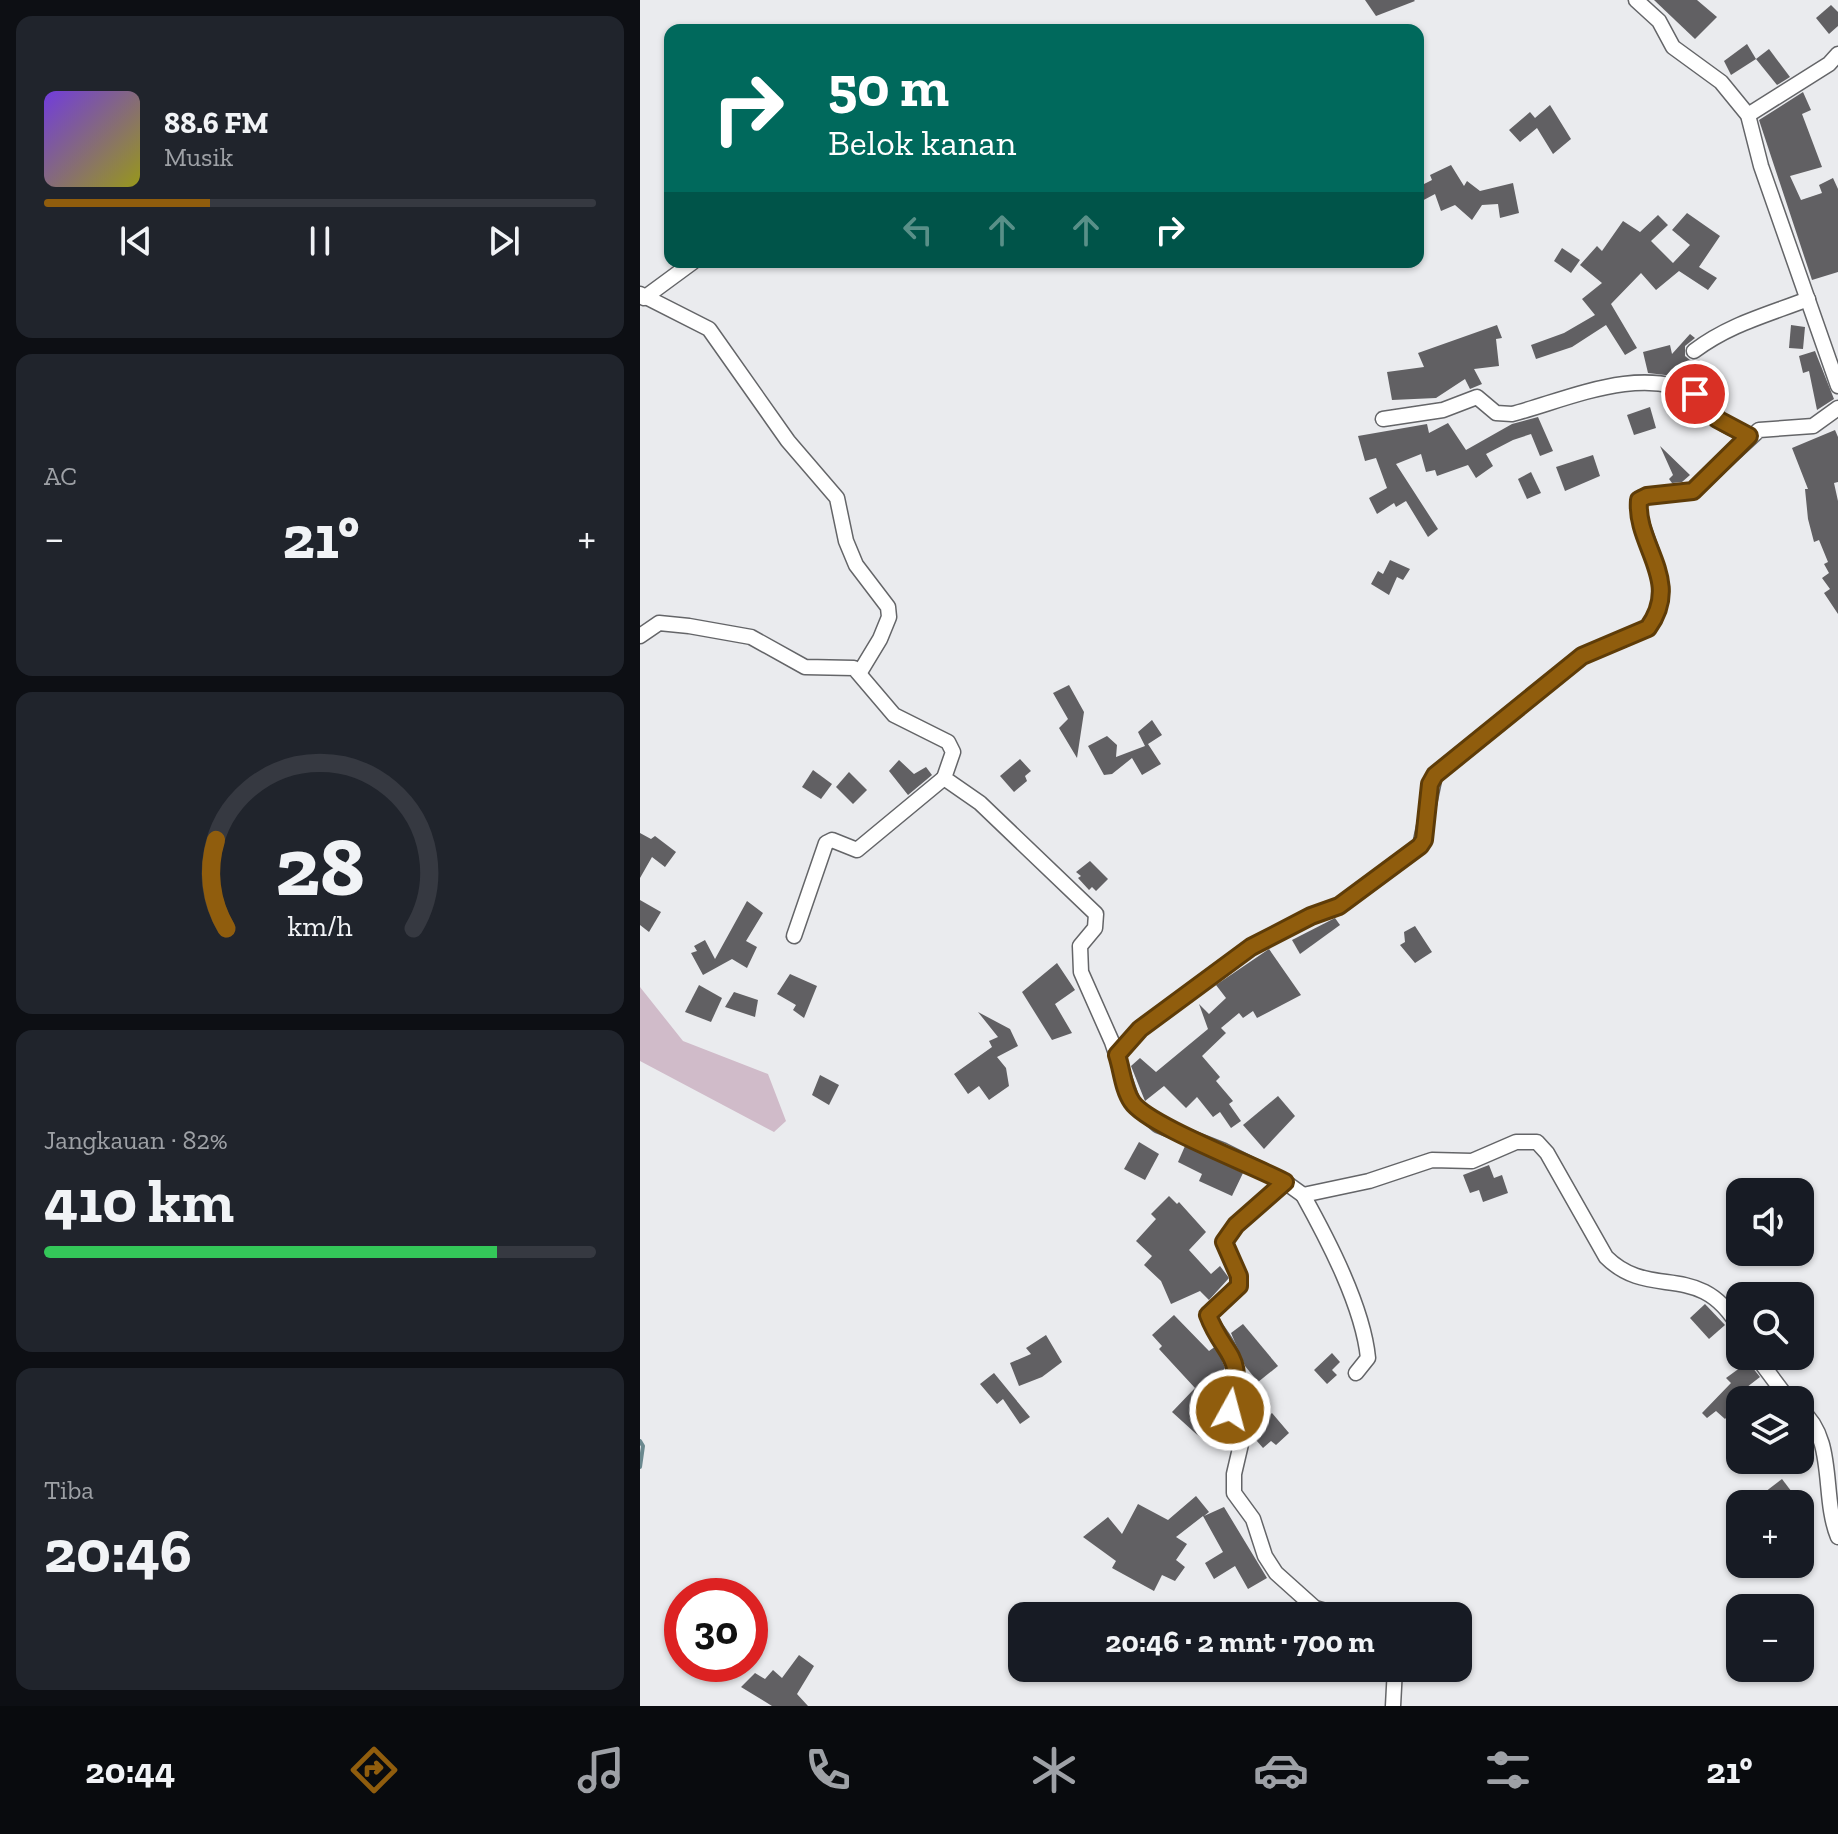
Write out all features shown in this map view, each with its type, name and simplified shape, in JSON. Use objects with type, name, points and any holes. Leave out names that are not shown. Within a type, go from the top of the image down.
[{"type":"street","points":[[1636,0],[1659,21],[1673,47],[1721,82],[1748,115],[1808,299],[1832,342],[1838,386]]},
{"type":"street","points":[[1748,115],[1829,64],[1838,54]]},
{"type":"street","points":[[642,296],[684,268]]},
{"type":"street","points":[[642,296],[709,329],[788,441],[837,498],[846,541],[856,565],[888,607],[889,617],[880,639],[860,672]]},
{"type":"street","points":[[1694,351],[1719,333],[1808,299]]},
{"type":"street","points":[[1383,419],[1443,410],[1477,397],[1496,413],[1512,414],[1643,381],[1675,385],[1695,394],[1710,404],[1717,419],[1749,436]]},
{"type":"street","points":[[1117,1055],[1140,1029],[1251,947],[1311,916],[1339,906],[1420,846],[1424,840],[1430,784],[1435,775],[1582,656],[1648,628],[1660,604],[1661,582],[1639,500],[1647,496],[1693,491],[1749,436],[1767,427],[1813,426],[1838,408]]},
{"type":"street","points":[[640,636],[659,623],[689,626],[751,637],[805,667],[843,666],[860,672],[894,715],[952,746],[944,778],[857,850],[832,840],[826,843],[794,936]]},
{"type":"street","points":[[944,778],[980,803],[1096,914],[1095,928],[1080,946],[1081,972],[1117,1055],[1133,1104],[1158,1125],[1224,1151],[1285,1182],[1303,1195],[1354,1305],[1367,1347],[1368,1358],[1356,1373]]},
{"type":"street","points":[[1303,1195],[1369,1181],[1432,1160],[1472,1161],[1516,1142],[1537,1142],[1547,1153],[1606,1257],[1617,1268],[1631,1275],[1676,1283],[1715,1295],[1726,1305]]},
{"type":"street","points":[[1285,1182],[1236,1225],[1224,1242],[1239,1276],[1239,1286],[1208,1315],[1232,1352],[1236,1387],[1224,1419],[1241,1444],[1234,1474],[1234,1493],[1253,1519],[1265,1556],[1290,1589],[1307,1602]]},
{"type":"street","points":[[1814,1424],[1822,1442],[1832,1522],[1838,1537]]},
{"type":"street","points":[[1393,1706],[1394,1682]]},
{"type":"shaded area","points":[[640,987],[683,1041],[768,1074],[786,1121],[774,1132],[640,1061]]},
{"type":"building","points":[[1365,0],[1414,0],[1415,1],[1376,16]]},
{"type":"building","points":[[1654,0],[1697,0],[1717,17],[1695,39]]},
{"type":"building","points":[[1831,5],[1838,12],[1838,26],[1829,34],[1816,18]]},
{"type":"building","points":[[1747,44],[1756,59],[1731,75],[1724,61]]},
{"type":"building","points":[[1769,49],[1790,77],[1777,85],[1756,59]]},
{"type":"building","points":[[1803,92],[1811,110],[1802,114],[1822,167],[1790,176],[1801,200],[1822,193],[1819,185],[1833,178],[1838,189],[1838,272],[1812,280],[1759,120]]},
{"type":"building","points":[[1550,105],[1571,139],[1553,154],[1537,128],[1520,142],[1509,130],[1530,112],[1535,118]]},
{"type":"building","points":[[1451,165],[1464,186],[1467,181],[1480,191],[1513,183],[1519,213],[1500,218],[1498,204],[1482,205],[1472,220],[1455,205],[1441,211],[1435,194],[1424,200],[1424,184],[1432,180],[1430,175]]},
{"type":"building","points":[[1687,213],[1720,236],[1699,267],[1717,278],[1708,290],[1679,271],[1656,290],[1641,273],[1611,304],[1637,348],[1625,355],[1606,325],[1572,347],[1536,359],[1531,345],[1564,333],[1595,315],[1582,299],[1602,283],[1580,265],[1597,246],[1602,251],[1623,221],[1640,232],[1658,215],[1668,225],[1651,241],[1673,263],[1690,245],[1672,230]]},
{"type":"building","points":[[1562,248],[1580,260],[1571,273],[1554,261]]},
{"type":"building","points":[[1497,325],[1502,338],[1496,339],[1499,366],[1474,369],[1482,384],[1470,389],[1465,379],[1436,398],[1392,400],[1387,372],[1424,367],[1418,353]]},
{"type":"building","points":[[1791,325],[1805,327],[1803,349],[1789,348]]},
{"type":"building","points":[[1690,334],[1695,338],[1685,346],[1685,356],[1690,360],[1699,360],[1710,372],[1697,384],[1683,372],[1674,376],[1648,373],[1643,352],[1670,345],[1672,354]]},
{"type":"building","points":[[1815,351],[1834,399],[1817,410],[1809,371],[1803,373],[1799,356]]},
{"type":"building","points":[[1650,407],[1656,428],[1634,435],[1627,415]]},
{"type":"building","points":[[1538,417],[1553,451],[1540,456],[1531,434],[1513,440],[1486,454],[1493,466],[1476,478],[1468,465],[1437,476],[1435,470],[1426,472],[1421,454],[1396,464],[1438,529],[1428,537],[1406,501],[1396,507],[1394,503],[1377,514],[1369,498],[1387,488],[1376,458],[1365,461],[1358,436],[1427,424],[1429,433],[1448,423],[1466,450],[1512,424]]},
{"type":"building","points":[[1835,430],[1838,437],[1838,482],[1834,483],[1838,501],[1838,614],[1824,593],[1830,589],[1822,578],[1829,573],[1824,564],[1828,562],[1819,540],[1814,542],[1808,519],[1805,489],[1808,489],[1792,448]]},
{"type":"building","points":[[1660,446],[1690,475],[1682,482],[1672,483],[1669,479],[1673,475]]},
{"type":"building","points":[[1593,455],[1600,476],[1565,491],[1556,467]]},
{"type":"building","points":[[1531,472],[1541,493],[1527,499],[1518,479]]},
{"type":"building","points":[[1390,560],[1410,569],[1403,580],[1397,577],[1389,595],[1371,584],[1378,571],[1383,574]]},
{"type":"building","points":[[1069,685],[1084,712],[1077,758],[1059,728],[1068,719],[1053,693]]},
{"type":"building","points":[[1152,720],[1162,735],[1148,744],[1161,764],[1142,775],[1132,758],[1112,774],[1104,775],[1088,746],[1107,736],[1117,745],[1116,757],[1145,746],[1138,732]]},
{"type":"building","points":[[1020,759],[1031,771],[1025,776],[1027,781],[1014,792],[1000,776]]},
{"type":"building","points":[[899,760],[914,774],[926,767],[932,775],[908,795],[889,771]]},
{"type":"building","points":[[813,770],[832,784],[821,799],[802,787]]},
{"type":"building","points":[[849,772],[867,790],[853,804],[836,787]]},
{"type":"building","points":[[640,833],[651,839],[655,836],[676,852],[665,867],[652,857],[640,878]]},
{"type":"building","points":[[1090,861],[1108,879],[1096,891],[1092,887],[1089,890],[1076,872]]},
{"type":"building","points":[[640,900],[661,912],[649,932],[640,925]]},
{"type":"building","points":[[747,901],[763,913],[746,941],[757,947],[747,968],[732,959],[703,975],[691,953],[697,951],[694,946],[705,940],[715,959]]},
{"type":"building","points":[[1335,918],[1340,925],[1300,954],[1292,940]]},
{"type":"building","points":[[1415,926],[1432,952],[1415,963],[1400,945],[1405,942],[1404,932]]},
{"type":"building","points":[[1269,949],[1301,995],[1257,1018],[1253,1011],[1243,1018],[1239,1013],[1221,1028],[1226,1033],[1202,1056],[1220,1077],[1216,1081],[1233,1101],[1229,1104],[1241,1121],[1231,1128],[1220,1112],[1213,1117],[1197,1097],[1186,1108],[1164,1086],[1145,1101],[1131,1066],[1140,1058],[1156,1072],[1208,1029],[1199,1004],[1209,1014],[1226,998],[1216,985]]},
{"type":"building","points":[[1057,963],[1075,990],[1055,1004],[1072,1033],[1052,1040],[1022,992]]},
{"type":"building","points":[[790,974],[817,986],[804,1018],[793,1010],[796,1005],[777,994]]},
{"type":"building","points":[[699,985],[722,998],[711,1022],[685,1012]]},
{"type":"building","points":[[734,992],[758,1000],[755,1017],[725,1007]]},
{"type":"building","points":[[978,1012],[1010,1029],[1018,1046],[997,1057],[1006,1068],[1009,1086],[989,1100],[979,1086],[968,1094],[954,1074],[992,1047],[989,1041],[998,1037]]},
{"type":"building","points":[[820,1075],[839,1085],[829,1105],[812,1095]]},
{"type":"building","points":[[1278,1096],[1295,1116],[1264,1149],[1243,1125]]},
{"type":"building","points":[[1139,1142],[1159,1154],[1145,1180],[1124,1169]]},
{"type":"building","points":[[1185,1146],[1243,1173],[1232,1196],[1199,1181],[1202,1174],[1178,1162]]},
{"type":"building","points":[[1489,1165],[1494,1178],[1502,1175],[1508,1193],[1483,1202],[1479,1190],[1470,1193],[1463,1175]]},
{"type":"building","points":[[1169,1196],[1177,1204],[1179,1202],[1206,1232],[1189,1250],[1211,1274],[1220,1266],[1229,1278],[1209,1300],[1200,1291],[1171,1304],[1161,1281],[1144,1265],[1152,1256],[1136,1241],[1156,1219],[1151,1214]]},
{"type":"building","points":[[1705,1304],[1725,1325],[1709,1339],[1690,1318]]},
{"type":"building","points":[[1174,1315],[1209,1351],[1216,1346],[1225,1368],[1205,1389],[1218,1409],[1214,1419],[1217,1427],[1204,1441],[1172,1412],[1195,1388],[1159,1349],[1162,1346],[1152,1335]]},
{"type":"building","points":[[1243,1324],[1278,1366],[1258,1382],[1245,1366],[1231,1333]]},
{"type":"building","points":[[1046,1335],[1062,1362],[1042,1377],[1019,1386],[1010,1363],[1031,1354],[1026,1348]]},
{"type":"building","points":[[1332,1353],[1340,1362],[1332,1370],[1337,1375],[1327,1384],[1314,1370]]},
{"type":"building","points":[[1737,1370],[1754,1370],[1760,1377],[1748,1386],[1728,1386],[1731,1383],[1726,1378]]},
{"type":"building","points":[[994,1373],[1030,1417],[1020,1424],[1003,1399],[997,1404],[980,1384]]},
{"type":"building","points":[[1726,1388],[1725,1419],[1716,1411],[1707,1418],[1702,1413]]},
{"type":"building","points":[[1272,1413],[1289,1433],[1276,1445],[1271,1441],[1263,1448],[1250,1433]]},
{"type":"building","points":[[1782,1479],[1790,1490],[1768,1490]]},
{"type":"building","points":[[1196,1496],[1209,1512],[1204,1516],[1224,1507],[1267,1578],[1248,1589],[1235,1566],[1214,1579],[1205,1563],[1223,1552],[1203,1516],[1176,1537],[1187,1544],[1176,1560],[1185,1567],[1175,1581],[1162,1575],[1154,1591],[1112,1568],[1116,1561],[1083,1537],[1108,1517],[1122,1534],[1138,1504],[1168,1520]]},
{"type":"building","points":[[799,1655],[814,1666],[797,1694],[808,1706],[772,1706],[741,1687],[746,1682],[768,1682],[768,1676],[773,1670],[782,1678]]},
{"type":"waterway","points":[[640,1441],[643,1446],[640,1467]]},
{"type":"route","points":[[1230,1410],[1236,1387],[1232,1352],[1208,1315],[1239,1286],[1239,1276],[1223,1248],[1224,1242],[1236,1225],[1285,1182],[1224,1151],[1158,1125],[1133,1104],[1117,1055],[1140,1029],[1181,1002],[1251,947],[1311,916],[1339,906],[1420,846],[1424,840],[1430,784],[1435,775],[1582,656],[1599,647],[1643,633],[1648,628],[1660,604],[1661,582],[1639,511],[1639,500],[1647,496],[1693,491],[1749,436],[1717,419],[1710,404],[1695,394]]}]
